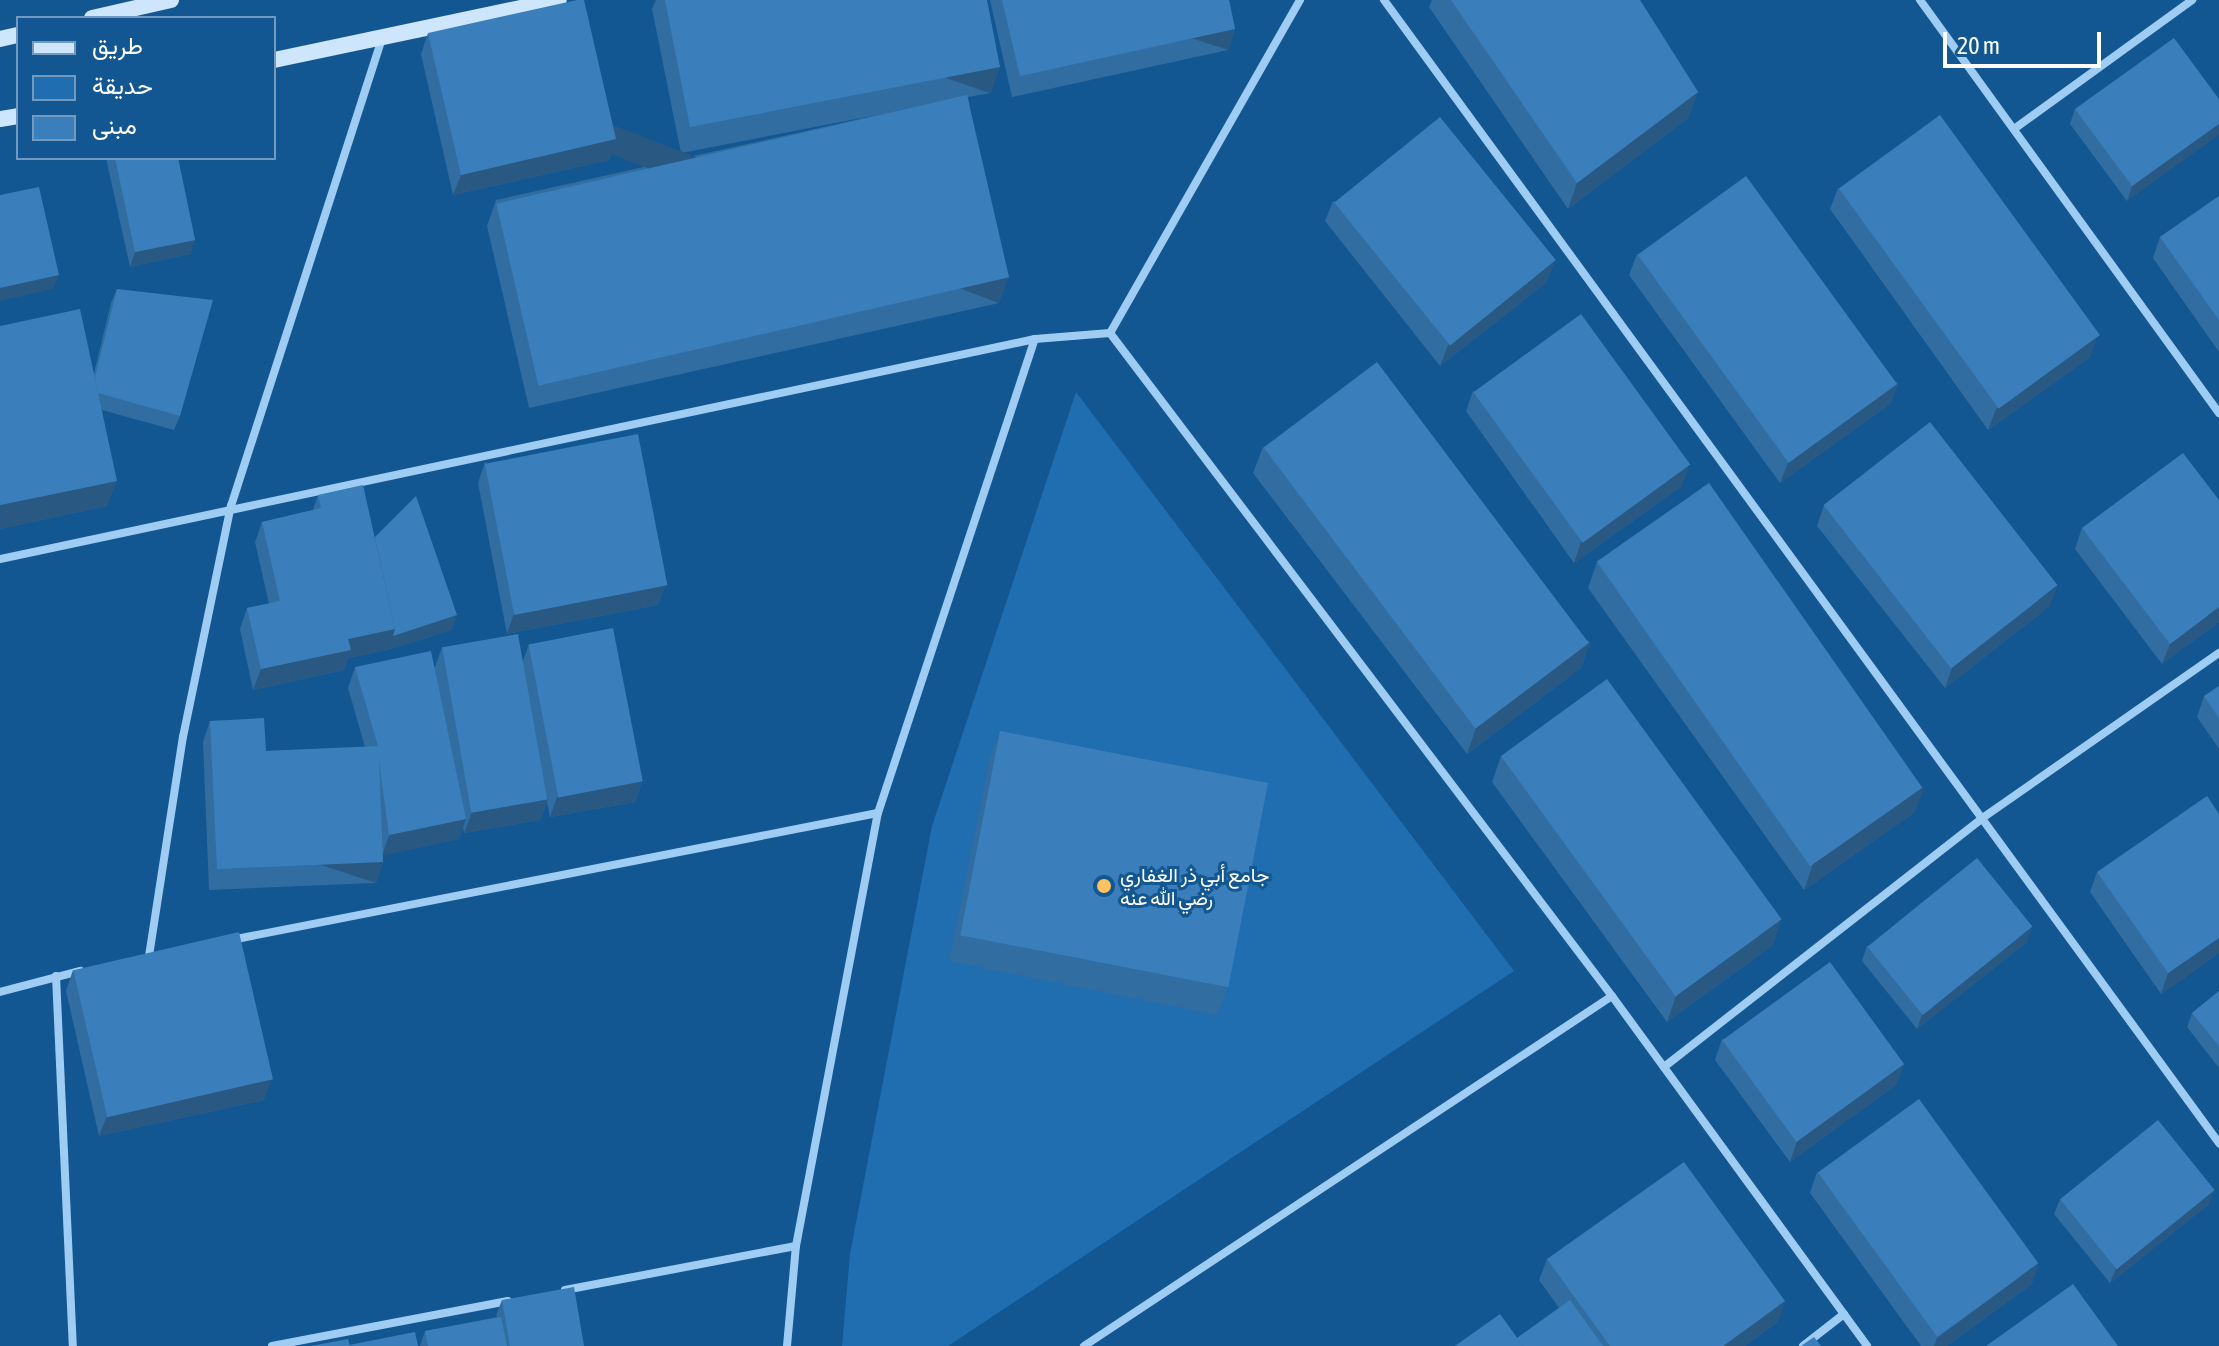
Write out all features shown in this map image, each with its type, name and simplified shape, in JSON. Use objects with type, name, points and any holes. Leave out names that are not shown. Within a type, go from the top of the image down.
[{"type":"main road","points":[[101,16],[171,0]]},
{"type":"main road","points":[[276,60],[559,0]]},
{"type":"street","points":[[1110,333],[1300,0]]},
{"type":"street","points":[[1384,0],[2219,1143]]},
{"type":"street","points":[[1920,0],[2219,413]]},
{"type":"street","points":[[2014,129],[2192,0]]},
{"type":"street","points":[[149,956],[183,737],[231,506],[382,37]]},
{"type":"street","points":[[0,559],[231,506],[1035,339],[1110,333]]},
{"type":"street","points":[[1110,333],[1612,996],[1867,1346]]},
{"type":"street","points":[[787,1346],[796,1246],[878,813],[1035,339]]},
{"type":"street","points":[[1664,1067],[1981,819],[2219,653]]},
{"type":"street","points":[[226,941],[878,813]]},
{"type":"street","points":[[133,960],[164,953]]},
{"type":"street","points":[[0,992],[87,970]]},
{"type":"street","points":[[56,976],[73,1346]]},
{"type":"street","points":[[1084,1346],[1612,996]]},
{"type":"street","points":[[549,1293],[796,1246]]},
{"type":"street","points":[[272,1346],[518,1299]]},
{"type":"street","points":[[1803,1346],[1844,1314]]},
{"type":"green space","points":[[1076,392],[1514,971],[948,1346],[842,1346],[850,1254],[932,826]]},
{"type":"building","points":[[584,0],[616,139],[461,175],[428,33]]},
{"type":"building","points":[[665,0],[987,0],[1000,67],[690,127]]},
{"type":"building","points":[[1002,0],[1229,0],[1235,29],[1020,76]]},
{"type":"building","points":[[1451,0],[1640,0],[1698,92],[1577,183]]},
{"type":"building","points":[[2174,38],[2219,99],[2219,124],[2132,186],[2075,109]]},
{"type":"building","points":[[967,95],[1009,277],[538,386],[496,204]]},
{"type":"building","points":[[1940,115],[2100,335],[1999,409],[1839,188]]},
{"type":"building","points":[[1440,117],[1556,260],[1450,346],[1334,203]]},
{"type":"building","points":[[115,160],[178,160],[195,240],[135,252]]},
{"type":"building","points":[[1746,176],[1897,384],[1789,463],[1638,255]]},
{"type":"building","points":[[39,187],[59,275],[0,288],[0,195]]},
{"type":"building","points":[[2219,196],[2219,320],[2160,237]]},
{"type":"building","points":[[117,289],[213,300],[180,416],[98,393],[95,377]]},
{"type":"building","points":[[80,309],[117,481],[0,505],[0,326]]},
{"type":"building","points":[[1581,314],[1690,464],[1583,543],[1473,392]]},
{"type":"building","points":[[1377,362],[1589,643],[1475,729],[1264,447]]},
{"type":"building","points":[[1930,422],[2057,585],[1951,668],[1824,505]]},
{"type":"building","points":[[638,434],[667,585],[514,615],[485,464]]},
{"type":"building","points":[[2183,453],[2219,500],[2219,607],[2170,644],[2082,528]]},
{"type":"building","points":[[1709,483],[1922,788],[1810,866],[1597,562]]},
{"type":"building","points":[[363,485],[395,629],[348,639],[351,650],[261,669],[247,608],[280,601],[262,522],[321,508],[318,495]]},
{"type":"building","points":[[416,496],[457,615],[393,636],[395,629],[375,537]]},
{"type":"building","points":[[613,628],[643,781],[558,798],[529,644]]},
{"type":"building","points":[[518,634],[547,799],[471,813],[442,647]]},
{"type":"building","points":[[431,651],[466,819],[389,835],[379,761],[383,862],[217,869],[210,721],[264,718],[266,751],[378,746],[355,667]]},
{"type":"building","points":[[1607,679],[1782,919],[1676,996],[1501,756]]},
{"type":"building","points":[[2219,686],[2219,718],[2204,696]]},
{"type":"building","name":"جامع أبي ذر الغفاري رضي الله عنه","points":[[1000,731],[1268,783],[1228,987],[960,935]]},
{"type":"building","points":[[2207,796],[2219,814],[2219,938],[2168,973],[2097,872]]},
{"type":"building","points":[[1977,858],[2032,926],[1923,1015],[1867,947]]},
{"type":"building","points":[[239,932],[273,1079],[107,1117],[73,970]]},
{"type":"building","points":[[1830,962],[1904,1064],[1796,1142],[1722,1040]]},
{"type":"building","points":[[2219,991],[2219,1046],[2192,1013]]},
{"type":"building","points":[[1919,1099],[2038,1263],[1937,1337],[1818,1172]]},
{"type":"building","points":[[2158,1120],[2215,1190],[2117,1269],[2060,1199]]},
{"type":"building","points":[[1684,1162],[1785,1301],[1723,1346],[1610,1346],[1547,1259]]},
{"type":"building","points":[[2073,1284],[2118,1346],[1986,1346]]},
{"type":"building","points":[[574,1287],[584,1346],[510,1346],[502,1300]]},
{"type":"building","points":[[1570,1300],[1603,1346],[1523,1346],[1517,1338]]},
{"type":"building","points":[[1500,1314],[1523,1346],[1455,1346]]},
{"type":"building","points":[[501,1317],[507,1346],[428,1346],[425,1331]]},
{"type":"building","points":[[415,1332],[418,1346],[349,1345]]},
{"type":"building","points":[[1814,1337],[1821,1346],[1801,1346]]},
{"type":"building","points":[[348,1339],[350,1346],[311,1346]]},
{"type":"place","name":"جامع أبي ذر الغفاري رضي الله عنه","points":[[1104,886]]}]
